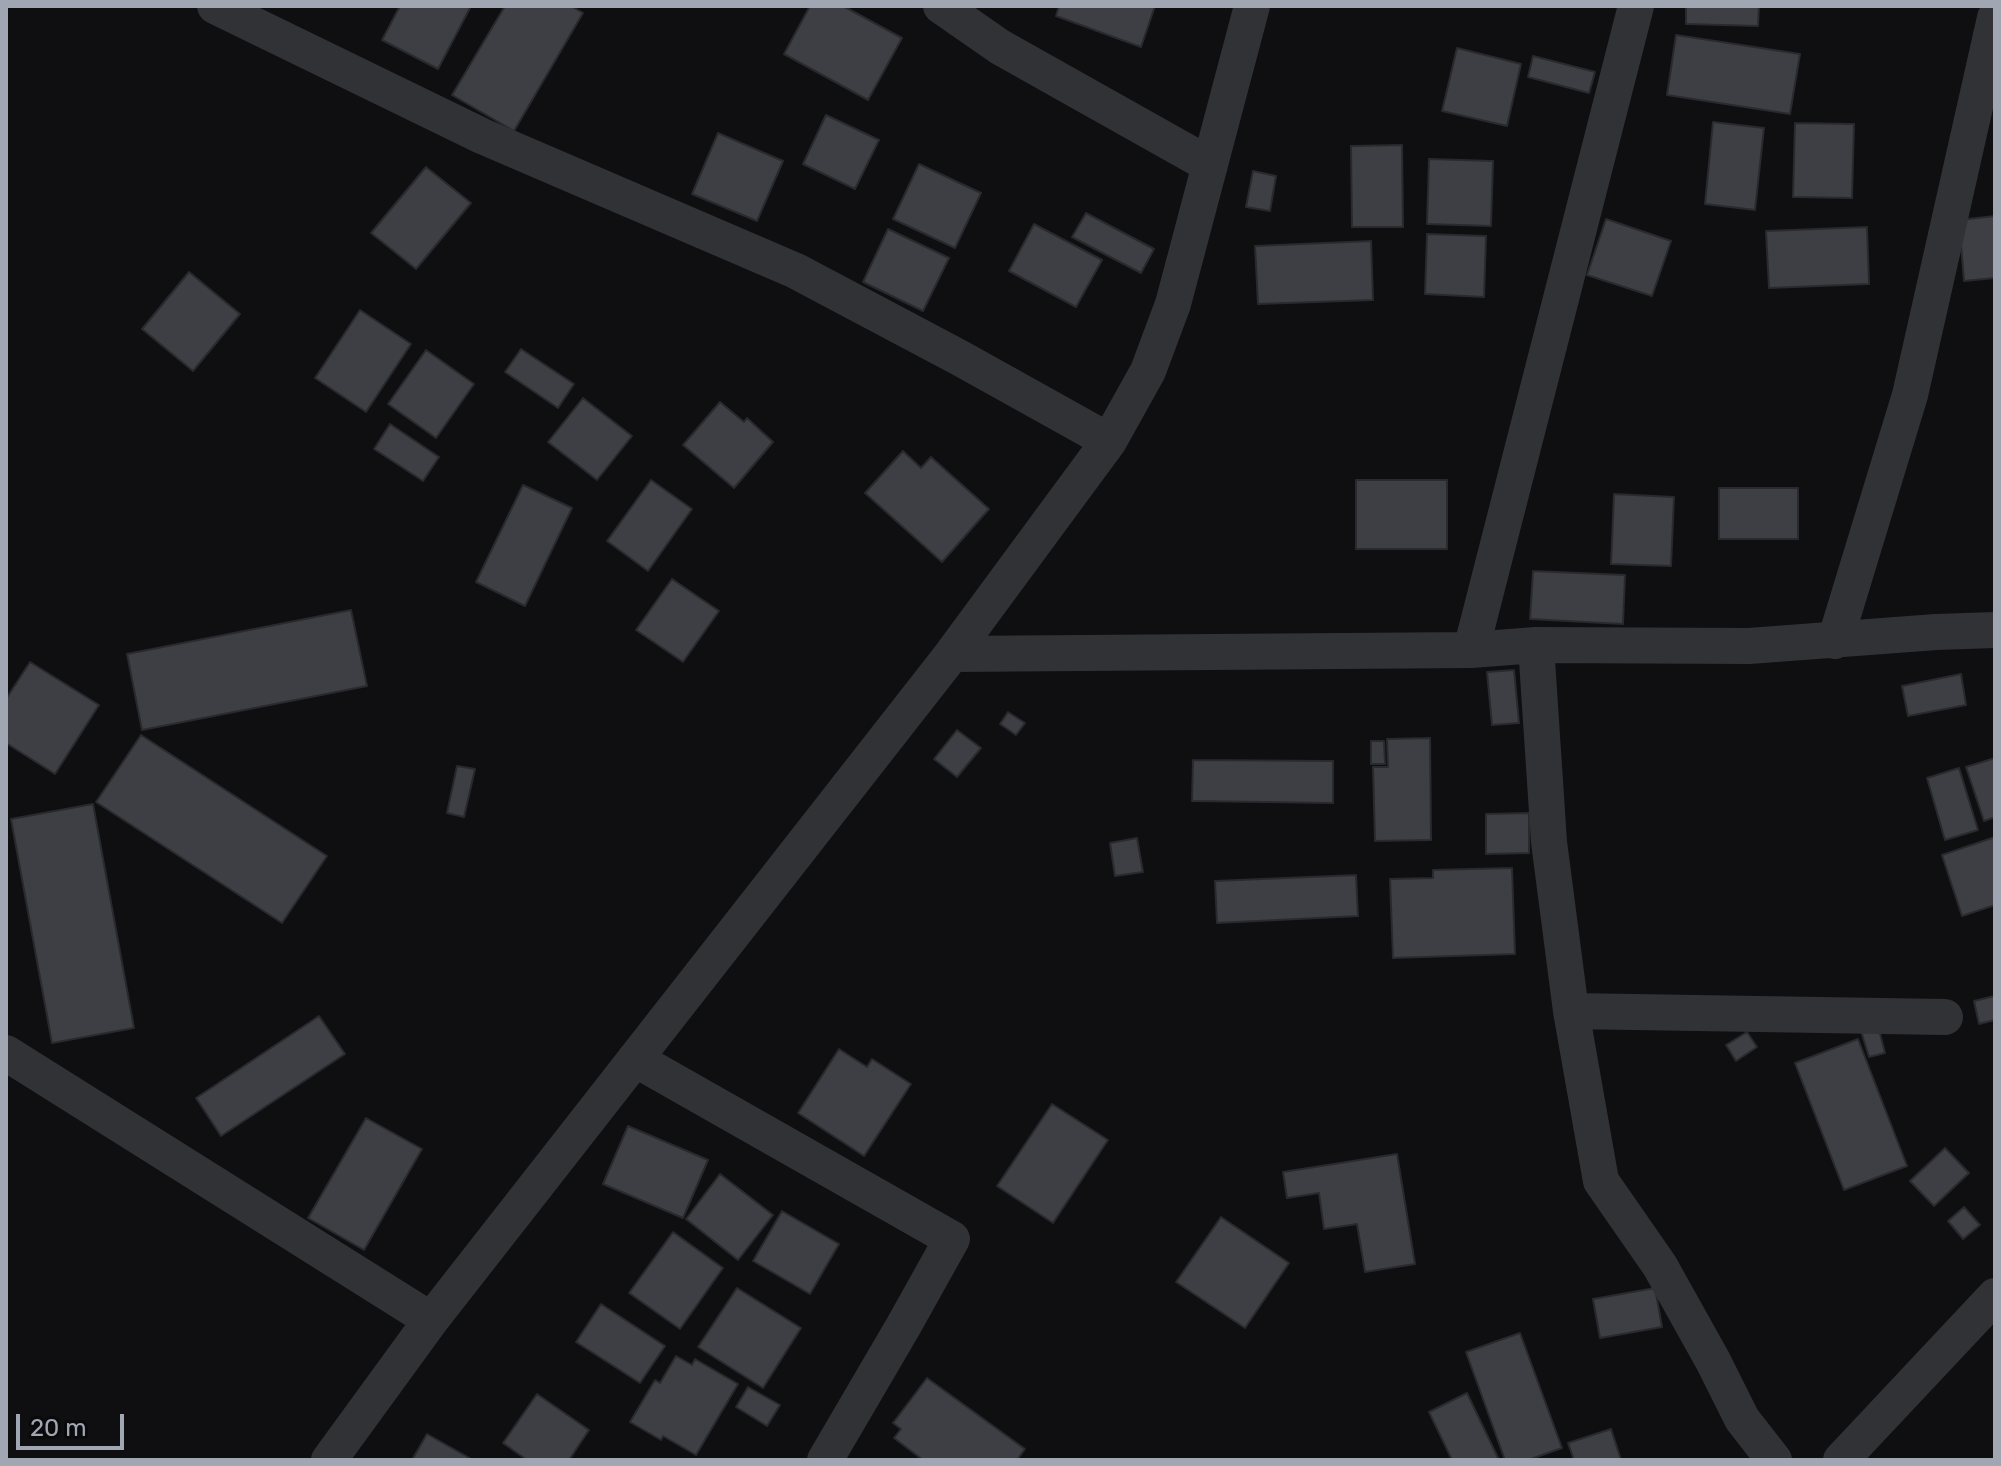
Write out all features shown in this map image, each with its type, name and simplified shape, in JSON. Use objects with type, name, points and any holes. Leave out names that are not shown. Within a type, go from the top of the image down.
[{"type":"street","points":[[215,6],[482,136],[796,271],[1109,441]]},
{"type":"street","points":[[941,6],[1000,47],[1210,165]]},
{"type":"street","points":[[329,1460],[431,1320],[952,654],[1109,441],[1148,371],[1173,304],[1252,6]]},
{"type":"street","points":[[1471,650],[1636,6]]},
{"type":"street","points":[[1835,641],[1910,395],[1995,18]]},
{"type":"street","points":[[952,654],[1471,650],[1536,645],[1749,646],[1995,630]]},
{"type":"street","points":[[1536,645],[1549,842],[1571,1011],[1601,1181],[1660,1266],[1742,1419],[1774,1460]]},
{"type":"street","points":[[1571,1011],[1945,1017]]},
{"type":"street","points":[[6,1053],[431,1320]]},
{"type":"street","points":[[635,1059],[952,1239],[825,1460]]},
{"type":"street","points":[[1841,1460],[1995,1296]]},
{"type":"building","points":[[400,6],[471,6],[438,69],[382,40]]},
{"type":"building","points":[[505,6],[571,6],[583,13],[514,131],[452,95]]},
{"type":"building","points":[[810,6],[843,6],[902,38],[868,100],[784,54]]},
{"type":"building","points":[[1059,6],[1155,6],[1141,47],[1056,16]]},
{"type":"building","points":[[1686,6],[1759,6],[1758,26],[1686,24]]},
{"type":"building","points":[[1676,35],[1800,54],[1790,114],[1667,95]]},
{"type":"building","points":[[1457,48],[1521,64],[1507,126],[1442,111]]},
{"type":"building","points":[[1533,56],[1595,72],[1589,93],[1528,77]]},
{"type":"building","points":[[826,115],[879,140],[855,189],[803,164]]},
{"type":"building","points":[[1713,122],[1764,128],[1755,210],[1705,204]]},
{"type":"building","points":[[1795,123],[1854,124],[1852,198],[1793,197]]},
{"type":"building","points":[[718,133],[783,161],[757,221],[692,194]]},
{"type":"building","points":[[1402,145],[1403,227],[1352,227],[1351,146]]},
{"type":"building","points":[[1429,159],[1493,161],[1491,226],[1427,224]]},
{"type":"building","points":[[919,164],[981,193],[955,248],[893,219]]},
{"type":"building","points":[[426,167],[471,203],[416,269],[371,233]]},
{"type":"building","points":[[1253,171],[1276,176],[1270,211],[1246,207]]},
{"type":"building","points":[[1086,213],[1154,249],[1141,273],[1072,237]]},
{"type":"building","points":[[1995,216],[1995,278],[1964,281],[1959,220]]},
{"type":"building","points":[[1606,219],[1671,241],[1652,296],[1587,275]]},
{"type":"building","points":[[1034,224],[1102,260],[1076,307],[1009,271]]},
{"type":"building","points":[[1867,227],[1869,284],[1769,288],[1766,231]]},
{"type":"building","points":[[888,229],[949,258],[923,311],[863,282]]},
{"type":"building","points":[[1427,234],[1486,236],[1484,297],[1425,294]]},
{"type":"building","points":[[1371,241],[1373,300],[1258,304],[1255,246]]},
{"type":"building","points":[[189,272],[240,314],[193,371],[142,329]]},
{"type":"building","points":[[360,310],[411,344],[366,412],[315,378]]},
{"type":"building","points":[[521,349],[574,384],[558,408],[505,372]]},
{"type":"building","points":[[426,350],[474,384],[436,438],[388,404]]},
{"type":"building","points":[[583,398],[632,436],[597,480],[548,442]]},
{"type":"building","points":[[720,402],[744,422],[747,418],[773,442],[734,488],[683,445]]},
{"type":"building","points":[[390,424],[439,457],[423,481],[374,449]]},
{"type":"building","points":[[903,451],[921,468],[931,457],[989,509],[942,562],[865,493]]},
{"type":"building","points":[[651,480],[692,509],[648,571],[607,541]]},
{"type":"building","points":[[1356,480],[1447,480],[1447,549],[1356,549]]},
{"type":"building","points":[[523,485],[572,508],[525,606],[476,582]]},
{"type":"building","points":[[1719,488],[1798,488],[1798,539],[1719,539]]},
{"type":"building","points":[[1614,494],[1674,497],[1671,566],[1611,564]]},
{"type":"building","points":[[1533,571],[1625,575],[1623,624],[1530,619]]},
{"type":"building","points":[[672,579],[719,611],[683,662],[636,630]]},
{"type":"building","points":[[351,610],[367,686],[142,730],[127,654]]},
{"type":"building","points":[[30,662],[99,705],[55,774],[6,743],[6,699]]},
{"type":"building","points":[[1514,670],[1519,723],[1492,725],[1487,672]]},
{"type":"building","points":[[1961,674],[1966,705],[1908,716],[1902,686]]},
{"type":"building","points":[[1008,712],[1025,723],[1016,735],[1000,724]]},
{"type":"building","points":[[957,730],[981,748],[957,777],[934,759]]},
{"type":"building","points":[[141,735],[327,856],[282,923],[96,802]]},
{"type":"building","points":[[1430,738],[1431,840],[1375,841],[1373,767],[1388,767],[1387,739]]},
{"type":"building","points":[[1371,741],[1384,741],[1385,764],[1371,764]]},
{"type":"building","points":[[1995,758],[1995,817],[1984,821],[1966,767]]},
{"type":"building","points":[[1193,760],[1333,761],[1333,803],[1192,801]]},
{"type":"building","points":[[457,766],[475,769],[464,817],[447,813]]},
{"type":"building","points":[[1959,768],[1978,830],[1945,840],[1927,778]]},
{"type":"building","points":[[93,804],[134,1028],[52,1043],[11,819]]},
{"type":"building","points":[[1529,813],[1529,853],[1486,854],[1486,814]]},
{"type":"building","points":[[1995,837],[1995,905],[1962,916],[1942,855]]},
{"type":"building","points":[[1137,838],[1143,872],[1115,876],[1110,843]]},
{"type":"building","points":[[1512,868],[1515,954],[1393,958],[1390,879],[1433,878],[1433,870]]},
{"type":"building","points":[[1356,875],[1358,916],[1217,923],[1215,881]]},
{"type":"building","points":[[1995,996],[1995,1020],[1979,1024],[1974,1001]]},
{"type":"building","points":[[319,1016],[345,1054],[221,1136],[196,1098]]},
{"type":"building","points":[[1878,1026],[1885,1053],[1869,1057],[1861,1031]]},
{"type":"building","points":[[1747,1032],[1757,1047],[1736,1061],[1726,1045]]},
{"type":"building","points":[[1858,1039],[1907,1166],[1844,1190],[1795,1063]]},
{"type":"building","points":[[839,1049],[867,1067],[872,1059],[911,1084],[864,1156],[798,1113]]},
{"type":"building","points":[[1052,1104],[1108,1140],[1053,1223],[997,1186]]},
{"type":"building","points":[[366,1118],[422,1149],[364,1250],[308,1218]]},
{"type":"building","points":[[628,1126],[708,1160],[683,1218],[603,1184]]},
{"type":"building","points":[[1945,1148],[1969,1173],[1934,1206],[1910,1181]]},
{"type":"building","points":[[1397,1154],[1415,1264],[1365,1272],[1357,1224],[1324,1229],[1319,1193],[1287,1198],[1283,1172]]},
{"type":"building","points":[[720,1174],[773,1215],[738,1260],[686,1219]]},
{"type":"building","points":[[1964,1207],[1980,1225],[1963,1239],[1948,1221]]},
{"type":"building","points":[[782,1211],[839,1244],[810,1294],[753,1261]]},
{"type":"building","points":[[1221,1217],[1289,1263],[1245,1328],[1176,1282]]},
{"type":"building","points":[[673,1232],[723,1268],[680,1329],[629,1293]]},
{"type":"building","points":[[737,1288],[801,1328],[763,1388],[698,1347]]},
{"type":"building","points":[[1655,1288],[1662,1327],[1600,1338],[1593,1299]]},
{"type":"building","points":[[601,1304],[665,1346],[640,1383],[576,1342]]},
{"type":"building","points":[[1520,1333],[1562,1448],[1528,1460],[1505,1460],[1466,1352]]},
{"type":"building","points":[[676,1356],[692,1365],[695,1359],[738,1384],[696,1455],[630,1422],[655,1380],[660,1383]]},
{"type":"building","points":[[927,1378],[1025,1449],[1017,1460],[923,1460],[894,1438],[901,1429],[893,1423]]},
{"type":"building","points":[[748,1387],[780,1405],[767,1426],[736,1407]]},
{"type":"building","points":[[1467,1393],[1499,1460],[1452,1460],[1429,1412]]},
{"type":"building","points":[[537,1394],[589,1430],[569,1460],[527,1460],[503,1443]]},
{"type":"building","points":[[1611,1429],[1621,1460],[1574,1460],[1568,1443]]},
{"type":"building","points":[[427,1434],[473,1460],[412,1460]]}]
